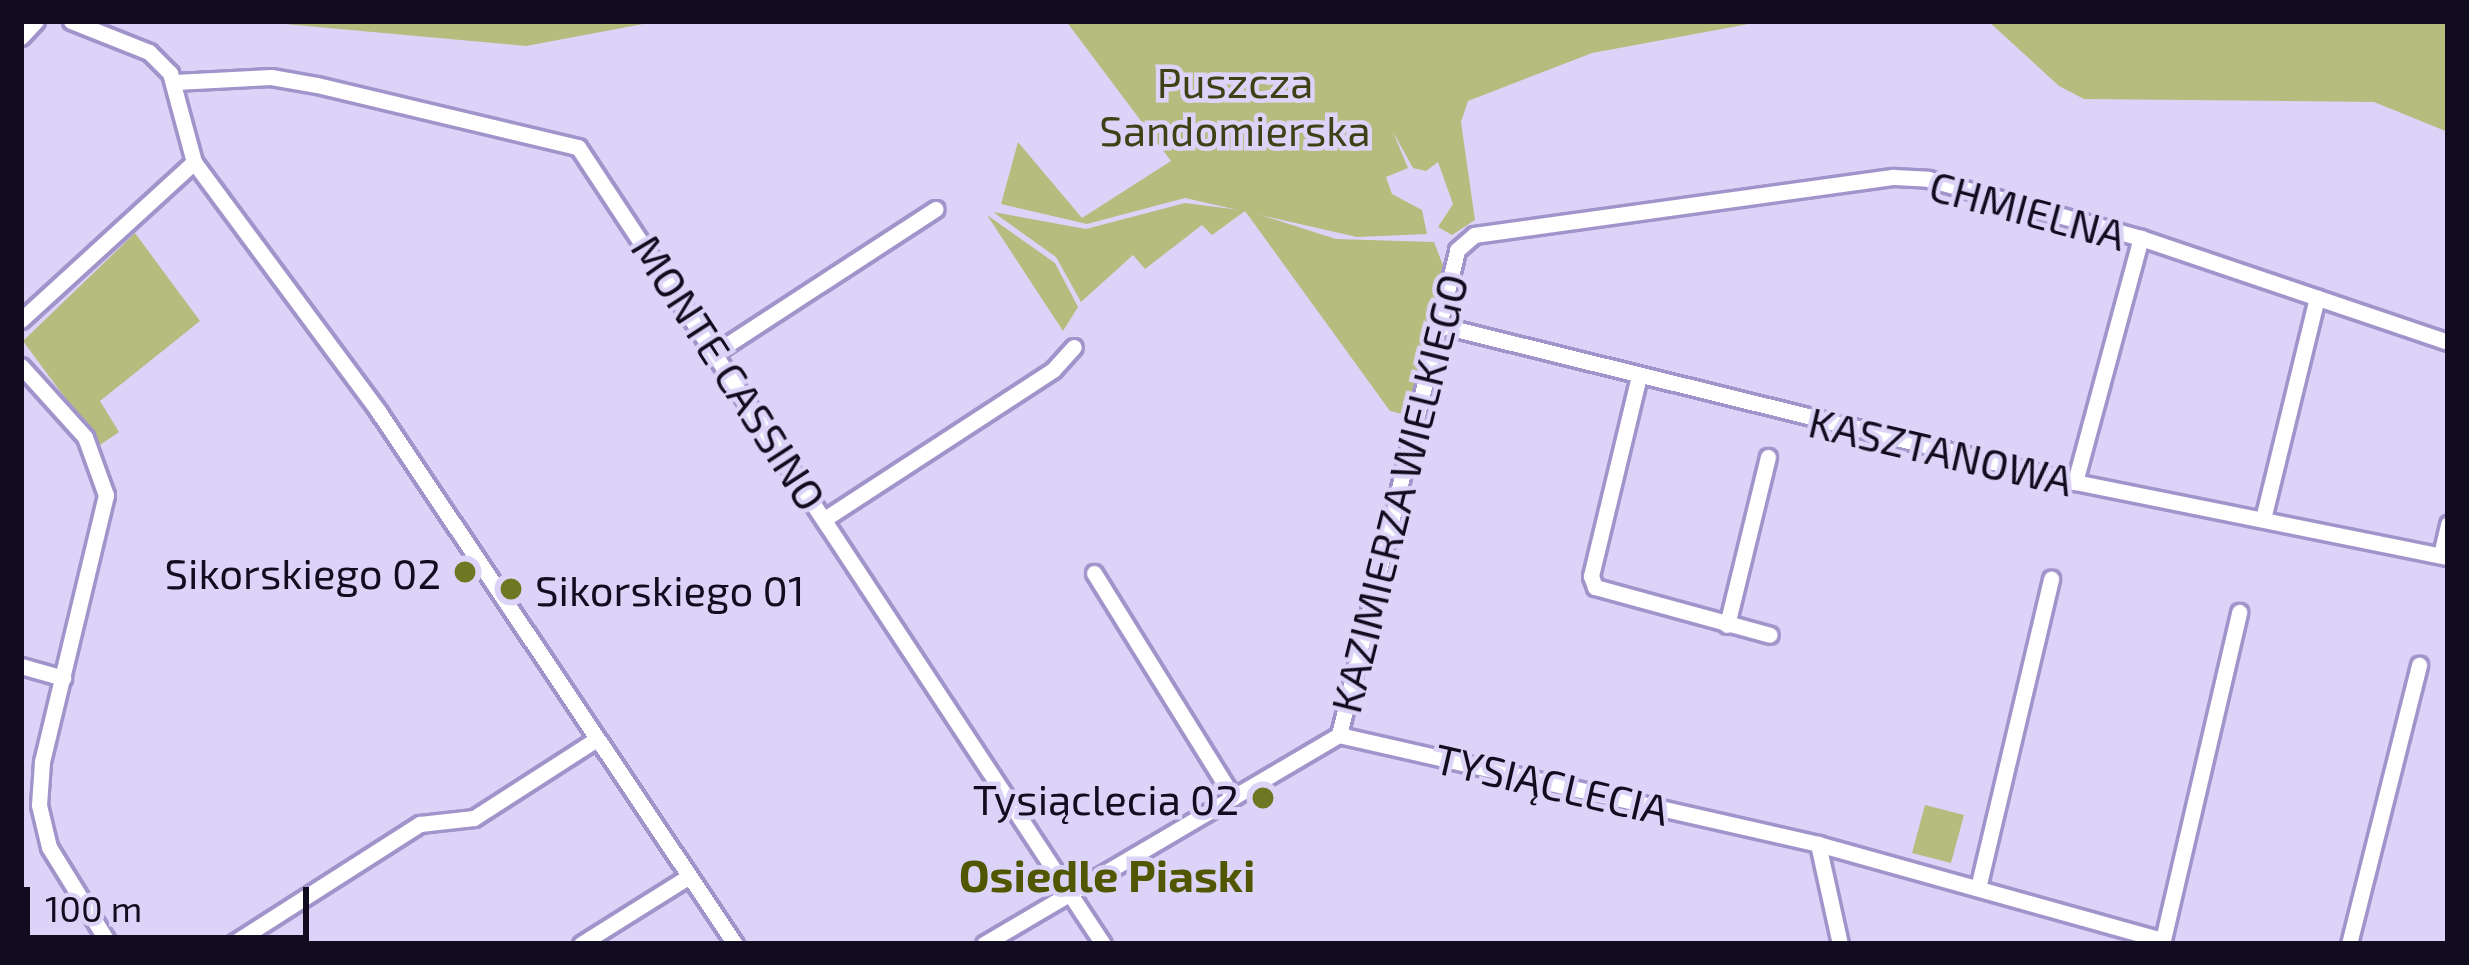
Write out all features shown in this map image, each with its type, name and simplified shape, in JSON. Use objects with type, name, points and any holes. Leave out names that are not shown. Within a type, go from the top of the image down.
[{"type":"street","points":[[21,37],[36,21]]},
{"type":"street","points":[[71,21],[149,52],[175,82],[194,162],[378,411],[735,944]]},
{"type":"street","name":"MONTE CASSINO","points":[[175,82],[271,77],[578,148],[1103,944]]},
{"type":"street","points":[[21,320],[194,162]]},
{"type":"street","name":"CHMIELNA","points":[[1457,250],[1474,235],[1894,177],[1928,179],[2141,238],[2448,341]]},
{"type":"street","points":[[716,352],[935,209]]},
{"type":"street","points":[[2075,482],[2141,238]]},
{"type":"street","name":"KAZIMIERZA WIELKIEGO","points":[[1339,735],[1457,250]]},
{"type":"street","points":[[2263,519],[2317,297]]},
{"type":"street","name":"KASZTANOWA","points":[[1439,325],[2075,482],[2444,556]]},
{"type":"street","points":[[826,518],[1053,370],[1074,347]]},
{"type":"street","points":[[21,366],[85,437],[106,495],[39,805],[50,847],[109,944]]},
{"type":"street","points":[[1639,376],[1591,575],[1595,587],[1770,635]]},
{"type":"street","points":[[1727,625],[1768,457]]},
{"type":"street","points":[[2444,556],[2448,524]]},
{"type":"street","points":[[1094,573],[1233,797]]},
{"type":"street","points":[[1978,888],[2051,579]]},
{"type":"street","points":[[2162,942],[2239,612]]},
{"type":"street","points":[[2349,944],[2419,665]]},
{"type":"street","points":[[21,666],[63,678]]},
{"type":"street","points":[[984,944],[1339,735]]},
{"type":"street","name":"TYSIĄCLECIA","points":[[1339,735],[1818,844],[2162,942]]},
{"type":"street","points":[[232,944],[420,824],[474,818],[595,740]]},
{"type":"street","points":[[1818,844],[1840,944]]},
{"type":"street","points":[[581,944],[688,877]]},
{"type":"green space","points":[[251,21],[659,21],[526,46]]},
{"type":"green space","name":"Puszcza Sandomierska","points":[[1066,21],[1765,21],[1592,53],[1468,101],[1461,122],[1475,220],[1452,235],[1438,227],[1453,204],[1438,162],[1426,171],[1413,168],[1393,132],[1408,168],[1386,177],[1392,194],[1422,210],[1427,234],[1357,237],[1185,198],[1087,224],[1001,204],[1018,142],[1082,218],[1171,161]]},
{"type":"green space","points":[[1988,21],[2448,21],[2448,132],[2374,102],[2084,99],[2059,86]]},
{"type":"green space","points":[[1185,203],[1248,211],[1336,239],[1434,242],[1444,268],[1410,416],[1390,411],[1245,211],[1212,235],[1202,225],[1145,269],[1133,255],[1081,302],[1056,257],[993,212],[1086,229]]},
{"type":"green space","points":[[987,215],[1055,263],[1078,307],[1063,331]]},
{"type":"green space","points":[[135,233],[200,321],[100,401],[119,432],[100,445],[23,341]]},
{"type":"green space","points":[[1925,805],[1964,815],[1951,863],[1912,853]]},
{"type":"place","name":"Sikorskiego 02","points":[[465,572]]},
{"type":"place","name":"Sikorskiego 01","points":[[511,589]]},
{"type":"place","name":"Tysiąclecia 02","points":[[1263,798]]},
{"type":"district","name":"Osiedle Piaski","points":[[1107,875]]}]
